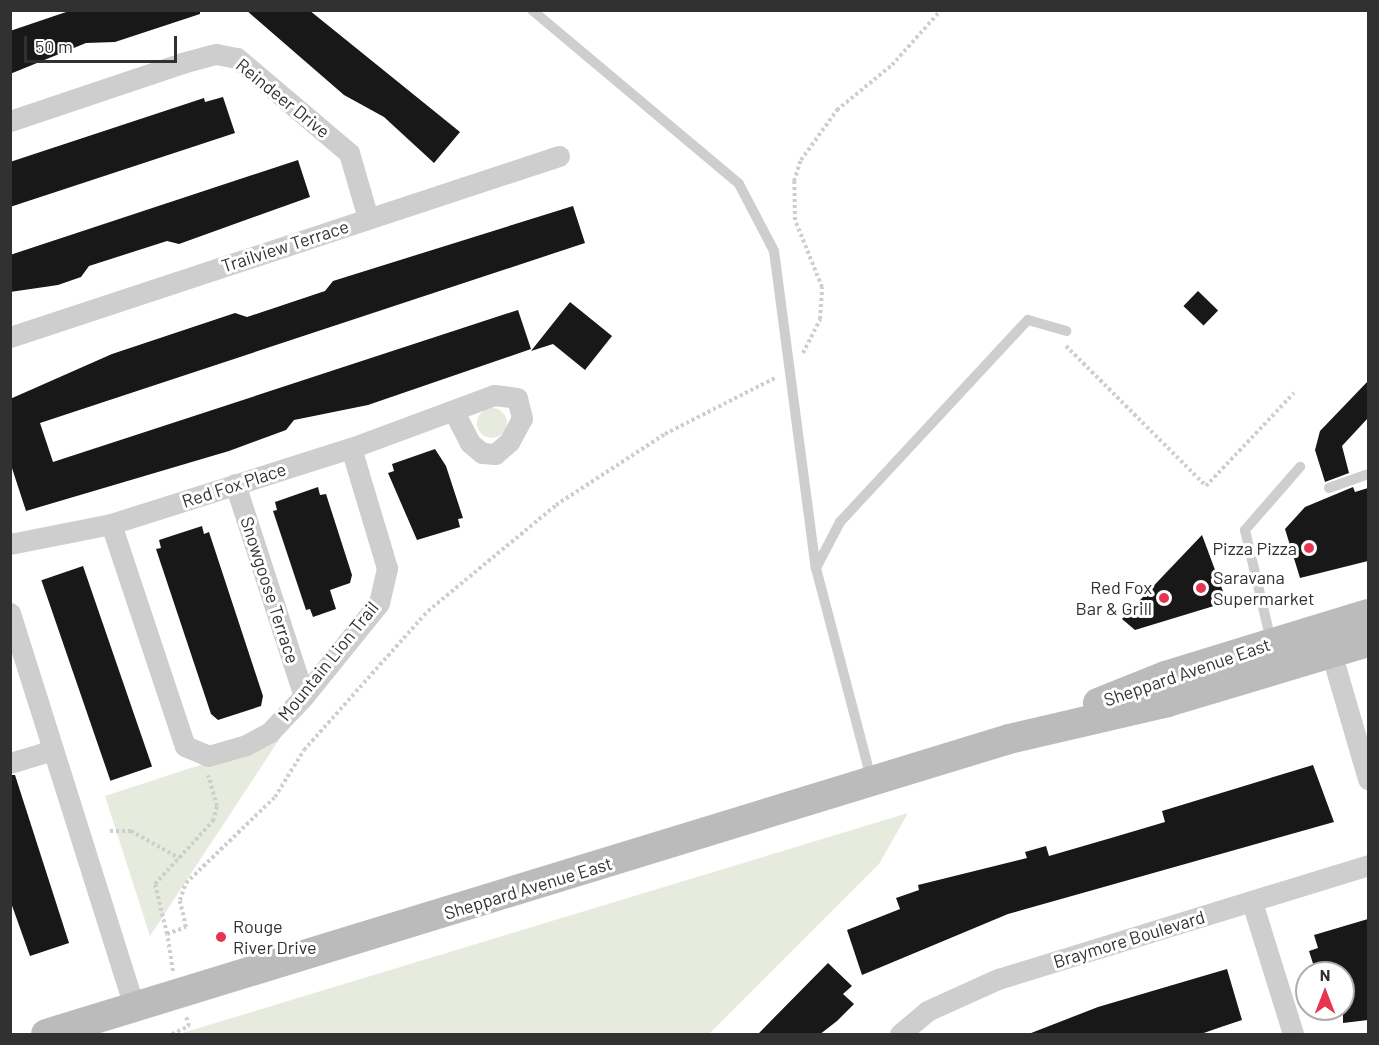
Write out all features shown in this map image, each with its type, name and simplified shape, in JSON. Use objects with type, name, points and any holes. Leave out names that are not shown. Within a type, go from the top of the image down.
[{"type":"main road","name":"Sheppard Avenue East","points":[[46,1035],[139,1022],[872,781],[1009,739],[1168,702],[1327,641],[1368,614]]},
{"type":"main road","name":"Sheppard Avenue East","points":[[1009,739],[1165,676],[1271,643],[1368,642]]},
{"type":"street","name":"Reindeer Drive","points":[[10,121],[182,63],[216,54],[237,58],[349,153],[368,218]]},
{"type":"street","name":"Trailview Terrace","points":[[10,337],[559,156]]},
{"type":"street","name":"Red Fox Place","points":[[10,544],[111,524],[351,448],[454,411]]},
{"type":"street","name":"Mountain Lion Trail","points":[[202,753],[246,745],[268,734],[304,696],[379,603],[387,568],[351,448]]},
{"type":"street","name":"Snowgoose Terrace","points":[[235,484],[304,696]]},
{"type":"street","points":[[111,524],[185,746],[202,753]]},
{"type":"street","points":[[10,612],[139,1022]]},
{"type":"street","points":[[1327,641],[1368,779]]},
{"type":"street","points":[[10,763],[53,750]]},
{"type":"street","name":"Braymore Boulevard","points":[[900,1035],[927,1011],[998,979],[1368,865]]},
{"type":"street","points":[[1252,902],[1293,1035]]},
{"type":"lane","points":[[532,10],[739,184],[774,251],[816,568],[872,781]]},
{"type":"lane","points":[[816,568],[840,522],[1028,320],[1066,331]]},
{"type":"lane","points":[[1271,643],[1245,530],[1300,467]]},
{"type":"lane","points":[[1329,488],[1368,474]]},
{"type":"path","points":[[167,934],[186,927],[180,900],[186,883],[275,797],[304,750],[428,611],[556,506],[666,434],[790,368],[813,336],[822,306],[819,279],[795,220],[794,181],[801,160],[837,110],[892,65],[941,10]]},
{"type":"path","points":[[1044,325],[1206,486],[1294,393]]},
{"type":"path","points":[[167,949],[167,934],[155,884],[213,821],[217,806],[202,753]]},
{"type":"path","points":[[110,831],[131,831],[179,858]]},
{"type":"path","points":[[172,1035],[189,1026]]},
{"type":"shaded area","points":[[492,408],[503,412],[507,423],[503,434],[492,438],[481,434],[477,423],[481,412]]},
{"type":"shaded area","points":[[290,723],[150,936],[105,796],[246,750]]},
{"type":"shaded area","points":[[908,813],[879,864],[709,1034],[179,1034]]},
{"type":"building","points":[[72,10],[200,10],[200,14],[115,42],[86,43],[10,74],[10,31]]},
{"type":"building","points":[[246,10],[309,10],[460,132],[434,163],[384,117],[344,95]]},
{"type":"building","points":[[223,97],[235,133],[10,207],[10,162],[204,98],[205,102]]},
{"type":"building","points":[[298,160],[310,197],[179,244],[167,241],[89,266],[81,277],[58,285],[10,292],[10,255]]},
{"type":"building","points":[[573,206],[585,243],[40,423],[53,462],[518,310],[531,349],[368,405],[294,420],[286,430],[229,451],[26,511],[10,462],[10,399],[112,354],[235,313],[247,317],[325,291],[333,281]]},
{"type":"building","points":[[1198,291],[1218,310],[1204,326],[1183,306]]},
{"type":"building","points":[[570,302],[612,336],[585,370],[553,344],[531,351]]},
{"type":"building","points":[[1368,381],[1368,418],[1342,446],[1349,473],[1325,482],[1315,450],[1320,431]]},
{"type":"building","points":[[435,449],[446,466],[463,518],[458,519],[460,527],[417,540],[388,473],[394,471],[392,464]]},
{"type":"building","points":[[318,487],[320,495],[326,494],[352,575],[350,583],[330,590],[336,609],[313,617],[310,609],[306,610],[273,511],[277,510],[275,502]]},
{"type":"building","points":[[1353,487],[1355,492],[1368,488],[1368,561],[1300,578],[1285,529],[1305,507]]},
{"type":"building","points":[[202,526],[204,534],[209,532],[263,696],[261,706],[218,720],[211,714],[156,549],[161,548],[159,540]]},
{"type":"building","points":[[1202,535],[1227,602],[1135,630],[1122,619]]},
{"type":"building","points":[[83,566],[152,766],[110,781],[41,580]]},
{"type":"building","points":[[1313,765],[1334,822],[1008,914],[862,975],[847,930],[900,909],[896,898],[919,890],[918,885],[1027,858],[1025,852],[1046,846],[1049,856],[1165,822],[1162,811]]},
{"type":"building","points":[[10,775],[15,775],[69,943],[30,956],[10,900]]},
{"type":"building","points":[[1368,919],[1368,1020],[1343,1023],[1343,1021],[1355,1021],[1355,961],[1312,961],[1309,951],[1318,948],[1314,935]]},
{"type":"building","points":[[828,963],[852,986],[843,994],[854,1004],[819,1035],[757,1035]]},
{"type":"building","points":[[1227,969],[1242,1020],[1198,1035],[1026,1035],[1098,1007]]},
{"type":"place","name":"Pizza Pizza","points":[[1309,548]]},
{"type":"place","name":"Saravana Supermarket","points":[[1201,588]]},
{"type":"place","name":"Red Fox Bar & Grill","points":[[1164,598]]},
{"type":"place","name":"Rouge River Drive","points":[[221,937]]}]
